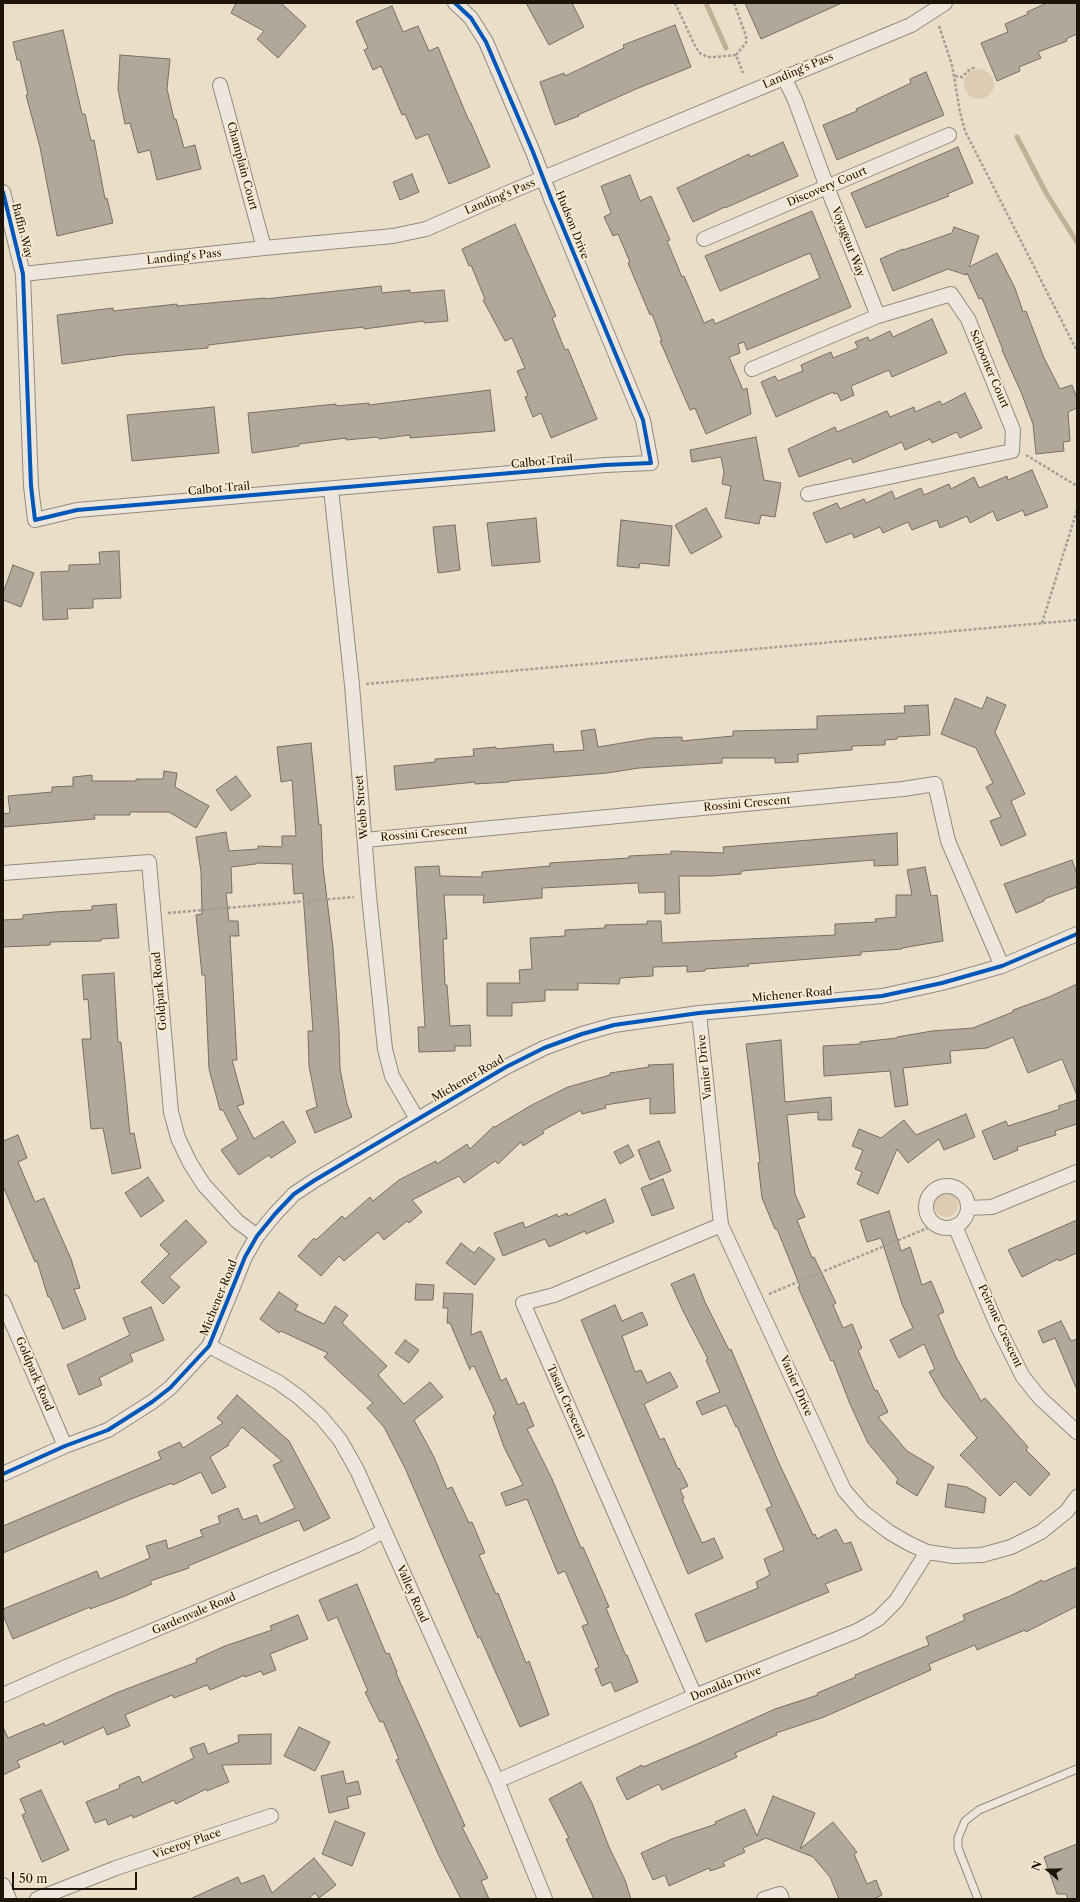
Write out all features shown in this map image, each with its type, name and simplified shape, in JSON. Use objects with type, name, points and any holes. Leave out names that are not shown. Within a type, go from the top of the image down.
[{"type":"street","name":"Hudson Drive","points":[[456,3],[471,18],[486,42],[544,178],[643,420],[651,463]]},
{"type":"street","name":"Landing's Pass","points":[[23,274],[264,248],[393,236],[426,229],[911,24],[945,3]]},
{"type":"street","name":"Voyageur Way","points":[[784,77],[795,100],[826,187],[878,316]]},
{"type":"street","name":"Champlain Court","points":[[220,84],[264,248]]},
{"type":"street","name":"Discovery Court","points":[[704,240],[949,135]]},
{"type":"street","name":"Baffin Way","points":[[3,192],[23,274]]},
{"type":"street","name":"Calbot Trail","points":[[23,274],[31,486],[35,520],[77,510],[651,463]]},
{"type":"street","name":"Schooner Court","points":[[752,369],[878,316],[951,294],[968,319],[1010,419],[1013,430],[1012,448]]},
{"type":"street","points":[[808,494],[991,457],[1012,452],[1012,448]]},
{"type":"street","name":"Webb Street","points":[[331,489],[352,685],[369,896],[387,1063],[392,1076],[417,1119]]},
{"type":"street","name":"Rossini Crescent","points":[[365,840],[903,789],[935,784],[948,841],[1002,966]]},
{"type":"street","name":"Goldpark Road","points":[[3,872],[149,862],[171,1112],[178,1138],[190,1163],[204,1185],[237,1222],[257,1236]]},
{"type":"street","name":"Michener Road","points":[[3,1474],[65,1446],[108,1430],[152,1402],[175,1383],[209,1346],[228,1295],[245,1257],[257,1236],[294,1194],[315,1180],[506,1067],[544,1048],[582,1034],[614,1025],[699,1013],[882,996],[942,983],[1002,966],[1077,934]]},
{"type":"street","name":"Vanier Drive","points":[[699,1013],[721,1225],[844,1490],[863,1512],[889,1532],[927,1552],[954,1556],[982,1555],[1010,1547],[1041,1532],[1067,1511],[1077,1497]]},
{"type":"street","points":[[968,1208],[992,1207],[1077,1172]]},
{"type":"street","points":[[948,1185],[961,1190],[968,1201],[968,1208],[964,1219],[955,1226],[942,1227],[935,1225],[927,1214],[926,1200],[930,1194],[941,1186],[948,1185]]},
{"type":"street","name":"Tasan Crescent","points":[[695,1696],[523,1303],[554,1295],[721,1225]]},
{"type":"street","name":"Peirone Crescent","points":[[955,1226],[1003,1339],[1023,1376],[1040,1398],[1077,1432]]},
{"type":"street","name":"Goldpark Road","points":[[3,1302],[65,1446]]},
{"type":"street","name":"Valley Road","points":[[209,1346],[278,1382],[300,1398],[321,1417],[340,1440],[357,1470],[497,1781],[545,1899]]},
{"type":"street","name":"Gardenvale Road","points":[[3,1695],[66,1667],[357,1545],[384,1531]]},
{"type":"street","name":"Donalda Drive","points":[[497,1781],[695,1696],[857,1631],[878,1619],[896,1601],[927,1552]]},
{"type":"street","name":"Viceroy Place","points":[[37,1899],[116,1868],[271,1816]]},
{"type":"street","points":[[3,1884],[9,1899]]},
{"type":"street","points":[[764,1899],[780,1894],[782,1899]]},
{"type":"lane","points":[[978,1899],[958,1848],[958,1838],[965,1821],[979,1810],[1077,1769]]},
{"type":"path","points":[[675,3],[696,48],[701,54],[712,57],[736,55],[746,43],[746,36],[734,3]]},
{"type":"path","points":[[939,26],[950,54],[960,112],[965,131],[1077,352]]},
{"type":"path","points":[[736,55],[743,73]]},
{"type":"path","points":[[955,76],[962,77],[969,70],[975,67]]},
{"type":"path","points":[[1012,448],[1040,462],[1077,486]]},
{"type":"path","points":[[1042,623],[1077,510]]},
{"type":"path","points":[[352,685],[1077,620]]},
{"type":"path","points":[[164,914],[369,896]]},
{"type":"path","points":[[756,1299],[935,1225]]},
{"type":"shaded area","points":[[979,69],[990,73],[994,84],[990,95],[979,99],[968,95],[964,84],[968,73]]},
{"type":"shaded area","points":[[946,1193],[954,1197],[958,1205],[954,1213],[946,1217],[938,1213],[934,1205],[938,1197]]},
{"type":"building","points":[[236,3],[281,3],[306,26],[278,58],[257,39],[264,31],[231,13]]},
{"type":"building","points":[[526,3],[572,3],[584,27],[549,45]]},
{"type":"building","points":[[745,3],[842,3],[761,39]]},
{"type":"building","points":[[1047,3],[1077,3],[1077,34],[1066,39],[1067,41],[1038,52],[1041,58],[1019,67],[1020,71],[997,81],[981,43],[1008,32],[1005,24],[1028,14],[1027,12]]},
{"type":"building","points":[[392,6],[403,32],[418,26],[429,51],[438,47],[490,167],[449,184],[428,134],[416,139],[405,114],[402,115],[381,66],[373,70],[364,50],[368,48],[356,21]]},
{"type":"building","points":[[675,25],[691,67],[636,89],[578,115],[579,116],[555,125],[540,82],[564,73],[565,76],[624,48],[623,45]]},
{"type":"building","points":[[63,30],[82,114],[85,114],[91,141],[94,140],[105,199],[107,198],[113,223],[57,236],[40,147],[26,95],[28,95],[20,60],[17,60],[13,42]]},
{"type":"building","points":[[120,55],[170,59],[167,89],[174,119],[176,119],[184,148],[195,145],[201,169],[157,180],[150,150],[138,153],[130,123],[125,124],[118,89]]},
{"type":"building","points":[[926,72],[944,115],[837,160],[823,125],[857,111],[856,109],[911,83],[910,79]]},
{"type":"building","points":[[783,142],[798,176],[693,222],[677,188],[749,154],[750,157]]},
{"type":"building","points":[[958,147],[973,183],[947,194],[949,196],[866,228],[851,193]]},
{"type":"building","points":[[412,174],[419,192],[400,200],[393,182]]},
{"type":"building","points":[[630,175],[640,201],[651,196],[670,240],[667,241],[682,277],[684,276],[704,323],[713,319],[715,324],[820,278],[810,253],[720,291],[705,256],[812,211],[851,307],[747,350],[744,342],[738,344],[740,353],[729,357],[743,390],[747,388],[751,414],[706,434],[695,408],[690,410],[660,341],[662,341],[652,314],[650,315],[628,263],[630,262],[618,234],[613,236],[604,217],[611,213],[601,186]]},
{"type":"building","points":[[515,224],[556,316],[552,318],[565,350],[568,349],[597,419],[551,438],[541,413],[533,417],[525,397],[528,396],[517,371],[525,368],[512,338],[505,341],[483,300],[485,299],[471,265],[469,266],[462,249]]},
{"type":"building","points":[[954,227],[979,236],[969,267],[997,253],[1015,288],[1023,312],[1026,311],[1044,358],[1060,389],[1072,385],[1077,399],[1077,408],[1068,412],[1070,441],[1063,442],[1064,451],[1036,454],[1033,424],[1021,392],[1002,350],[982,298],[979,299],[967,273],[966,275],[948,269],[893,291],[880,259],[903,249],[952,233]]},
{"type":"building","points":[[381,286],[382,293],[410,290],[410,293],[444,290],[448,321],[424,323],[424,321],[364,329],[364,327],[326,331],[208,345],[208,348],[123,355],[62,364],[57,315],[113,308],[113,311],[177,304],[177,306],[265,299]]},
{"type":"building","points":[[932,319],[947,353],[892,377],[889,370],[851,386],[854,395],[841,401],[837,393],[834,394],[833,392],[776,417],[761,382],[775,376],[778,381],[803,371],[801,365],[831,352],[833,358],[858,348],[855,342],[868,337],[869,341],[890,331],[893,337]]},
{"type":"building","points":[[490,390],[495,431],[410,438],[410,435],[379,439],[378,437],[346,440],[346,438],[299,444],[299,446],[252,453],[248,413],[336,404],[336,406],[369,403],[369,405]]},
{"type":"building","points":[[965,393],[982,428],[960,438],[957,432],[932,443],[930,439],[905,450],[902,442],[853,463],[851,458],[799,477],[788,449],[835,427],[837,432],[887,411],[890,417],[914,407],[915,412],[940,401],[942,405]]},
{"type":"building","points":[[214,407],[219,453],[132,461],[127,415]]},
{"type":"building","points":[[756,437],[764,480],[781,483],[775,517],[761,515],[759,524],[725,518],[731,486],[722,484],[724,472],[721,457],[692,462],[690,450]]},
{"type":"building","points":[[1032,470],[1048,507],[1025,516],[1023,510],[997,521],[993,511],[970,523],[967,516],[940,528],[937,520],[912,530],[908,522],[883,533],[880,527],[854,538],[852,533],[826,543],[813,513],[837,503],[840,509],[864,499],[866,503],[892,491],[895,499],[921,488],[924,495],[949,484],[951,489],[974,477],[979,488],[1007,476],[1008,480]]},
{"type":"building","points":[[706,508],[722,537],[691,554],[675,525]]},
{"type":"building","points":[[536,518],[540,562],[492,566],[487,523]]},
{"type":"building","points":[[621,520],[672,526],[669,566],[640,563],[639,568],[617,566]]},
{"type":"building","points":[[455,525],[460,570],[438,573],[433,527]]},
{"type":"building","points":[[119,551],[121,598],[93,599],[93,608],[67,609],[68,619],[43,620],[41,572],[69,571],[69,565],[100,564],[99,552]]},
{"type":"building","points":[[13,565],[34,573],[21,607],[3,600],[3,593]]},
{"type":"building","points":[[987,697],[1006,705],[995,732],[1025,794],[1011,801],[1026,835],[1001,846],[990,821],[1001,817],[986,787],[993,783],[976,748],[941,734],[955,698],[982,709]]},
{"type":"building","points":[[928,705],[930,735],[897,737],[897,739],[885,740],[885,745],[852,746],[852,750],[798,754],[798,762],[775,763],[775,758],[722,758],[722,763],[639,768],[607,773],[509,782],[475,784],[475,782],[396,790],[394,766],[435,762],[435,759],[474,756],[473,749],[496,747],[496,749],[553,744],[554,752],[584,750],[581,731],[595,729],[598,747],[652,738],[682,737],[682,741],[733,736],[733,731],[817,729],[817,716],[905,713],[904,706]]},
{"type":"building","points":[[311,743],[319,825],[321,824],[323,867],[333,948],[340,1069],[347,1104],[352,1117],[315,1133],[306,1111],[317,1107],[309,1066],[308,1031],[313,1031],[303,893],[294,894],[292,864],[256,863],[231,867],[232,893],[226,893],[229,921],[238,921],[239,936],[230,936],[237,1060],[232,1060],[244,1104],[237,1106],[254,1139],[283,1121],[296,1142],[271,1158],[269,1155],[239,1175],[221,1150],[238,1139],[223,1110],[220,1110],[209,1069],[205,975],[202,975],[196,915],[202,914],[201,872],[196,837],[226,832],[229,851],[258,849],[258,846],[282,847],[282,836],[296,836],[292,780],[281,782],[277,747]]},
{"type":"building","points":[[164,771],[177,773],[175,787],[209,806],[196,828],[169,812],[130,812],[130,815],[94,815],[95,819],[3,827],[3,814],[10,813],[8,796],[52,792],[52,787],[73,786],[73,777],[92,775],[92,781],[136,781],[136,779],[163,779]]},
{"type":"building","points":[[236,776],[251,796],[231,811],[216,790]]},
{"type":"building","points":[[897,833],[898,865],[874,866],[874,860],[741,871],[741,874],[679,876],[680,913],[665,914],[665,892],[639,893],[638,883],[542,888],[542,898],[483,903],[484,895],[444,895],[447,939],[443,939],[445,985],[447,985],[450,1026],[470,1025],[471,1046],[455,1046],[455,1051],[419,1052],[418,1027],[425,1027],[415,867],[439,866],[440,876],[482,877],[482,872],[550,866],[550,863],[671,854],[671,851],[724,853],[723,847]]},
{"type":"building","points":[[1072,860],[1077,874],[1077,887],[1044,899],[1044,901],[1016,913],[1004,884]]},
{"type":"building","points":[[925,867],[931,896],[937,895],[943,941],[902,949],[861,952],[861,955],[748,964],[749,966],[705,969],[705,971],[687,972],[687,966],[653,967],[653,976],[620,978],[619,984],[578,983],[578,990],[545,990],[545,1001],[512,1003],[512,1016],[487,1016],[487,983],[520,983],[519,970],[532,969],[530,938],[565,936],[565,930],[605,928],[605,925],[647,924],[647,921],[661,921],[662,943],[835,935],[835,924],[876,922],[875,919],[896,917],[896,895],[912,895],[907,870]]},
{"type":"building","points":[[116,904],[119,938],[101,939],[101,941],[50,942],[50,945],[3,947],[3,920],[23,919],[23,915],[92,910],[92,906]]},
{"type":"building","points":[[114,973],[118,1042],[121,1042],[130,1134],[134,1133],[141,1168],[112,1174],[103,1128],[91,1129],[82,1039],[91,1039],[88,999],[84,1000],[82,975]]},
{"type":"building","points":[[1077,984],[1077,1095],[1062,1059],[1028,1073],[1013,1037],[987,1048],[950,1051],[951,1063],[903,1068],[908,1105],[895,1107],[890,1071],[824,1076],[823,1046],[860,1044],[860,1042],[897,1038],[932,1031],[973,1028]]},
{"type":"building","points":[[781,1040],[785,1102],[831,1097],[832,1120],[818,1120],[818,1112],[787,1115],[795,1194],[805,1217],[797,1220],[812,1258],[814,1257],[836,1303],[833,1305],[843,1328],[852,1324],[862,1348],[858,1350],[875,1391],[877,1390],[888,1412],[878,1417],[907,1451],[934,1467],[917,1496],[896,1483],[898,1479],[868,1443],[850,1404],[833,1360],[831,1361],[798,1287],[800,1286],[777,1229],[775,1229],[762,1198],[758,1163],[760,1162],[746,1044]]},
{"type":"building","points":[[673,1064],[675,1113],[650,1114],[650,1098],[605,1105],[606,1108],[582,1114],[581,1110],[542,1131],[544,1133],[523,1146],[521,1142],[498,1164],[495,1161],[464,1183],[459,1176],[412,1200],[422,1212],[409,1223],[407,1221],[384,1240],[378,1232],[344,1261],[339,1256],[321,1276],[298,1256],[314,1238],[316,1240],[342,1216],[345,1219],[370,1197],[373,1201],[399,1180],[436,1161],[437,1164],[467,1144],[470,1149],[494,1126],[495,1127],[530,1106],[568,1087],[610,1075],[610,1073],[649,1067],[648,1065]]},
{"type":"building","points":[[1077,1100],[1077,1124],[1055,1131],[1056,1135],[1017,1147],[1018,1150],[994,1160],[982,1131],[1006,1121],[1008,1126],[1060,1109],[1058,1106]]},
{"type":"building","points":[[966,1114],[975,1137],[944,1150],[939,1139],[908,1163],[897,1149],[878,1194],[857,1184],[862,1172],[855,1169],[863,1150],[852,1146],[859,1129],[881,1138],[904,1120],[916,1135]]},
{"type":"building","points":[[18,1135],[27,1158],[18,1162],[35,1202],[44,1198],[71,1259],[80,1288],[74,1289],[86,1319],[63,1329],[50,1297],[48,1297],[37,1261],[35,1262],[3,1186],[3,1141]]},
{"type":"building","points":[[659,1141],[671,1171],[650,1180],[638,1150]]},
{"type":"building","points":[[628,1145],[634,1156],[620,1164],[614,1152]]},
{"type":"building","points":[[148,1177],[164,1201],[141,1217],[125,1193]]},
{"type":"building","points":[[663,1179],[674,1208],[652,1216],[641,1188]]},
{"type":"building","points":[[605,1199],[614,1222],[586,1234],[585,1231],[549,1247],[545,1239],[503,1256],[494,1233],[523,1222],[525,1228],[557,1214],[558,1217],[567,1213],[568,1216]]},
{"type":"building","points":[[889,1211],[901,1251],[910,1247],[922,1285],[931,1281],[944,1312],[938,1315],[956,1357],[981,1401],[985,1398],[1028,1447],[1026,1450],[1050,1474],[1030,1496],[1015,1481],[1000,1496],[960,1455],[977,1438],[943,1397],[929,1372],[935,1369],[924,1344],[899,1358],[890,1340],[913,1328],[902,1304],[881,1238],[867,1242],[860,1220]]},
{"type":"building","points":[[186,1220],[207,1242],[169,1277],[180,1287],[163,1304],[141,1282],[169,1254],[160,1245]]},
{"type":"building","points":[[1077,1220],[1077,1253],[1059,1261],[1058,1259],[1022,1277],[1008,1250]]},
{"type":"building","points":[[461,1243],[474,1253],[479,1247],[495,1259],[475,1285],[446,1263]]},
{"type":"building","points":[[694,1274],[705,1302],[729,1350],[731,1349],[778,1461],[813,1535],[815,1534],[817,1539],[836,1529],[844,1544],[851,1542],[862,1570],[825,1584],[829,1592],[706,1642],[695,1614],[758,1588],[756,1582],[770,1575],[764,1559],[784,1550],[766,1509],[772,1506],[737,1426],[736,1427],[726,1405],[702,1415],[696,1402],[720,1392],[706,1360],[708,1359],[671,1284]]},
{"type":"building","points":[[416,1284],[434,1285],[433,1300],[415,1300]]},
{"type":"building","points":[[279,1292],[298,1305],[295,1310],[324,1324],[335,1306],[348,1315],[342,1323],[387,1366],[378,1375],[404,1404],[430,1382],[443,1397],[414,1420],[434,1457],[447,1489],[452,1487],[469,1523],[472,1522],[485,1553],[479,1555],[496,1594],[498,1593],[526,1663],[529,1661],[549,1715],[520,1727],[480,1637],[478,1638],[405,1468],[384,1427],[367,1408],[373,1403],[324,1357],[328,1353],[281,1331],[279,1333],[260,1319]]},
{"type":"building","points":[[444,1293],[473,1294],[471,1335],[481,1331],[501,1381],[506,1378],[518,1405],[524,1402],[534,1426],[527,1429],[552,1479],[581,1548],[583,1547],[609,1607],[606,1608],[638,1682],[615,1692],[611,1682],[602,1686],[595,1669],[599,1667],[582,1626],[588,1624],[565,1571],[558,1574],[527,1499],[506,1506],[501,1493],[523,1485],[504,1447],[493,1416],[496,1414],[474,1366],[470,1367],[470,1370],[450,1323],[447,1323],[448,1308],[443,1308]]},
{"type":"building","points":[[615,1305],[622,1321],[642,1312],[648,1325],[622,1336],[635,1372],[641,1370],[647,1383],[670,1372],[678,1387],[644,1404],[660,1440],[664,1438],[678,1469],[679,1468],[688,1486],[680,1490],[684,1498],[682,1499],[702,1543],[714,1538],[723,1558],[688,1574],[581,1320]]},
{"type":"building","points":[[151,1307],[164,1340],[130,1354],[133,1361],[99,1378],[102,1385],[79,1395],[67,1365],[130,1335],[123,1318]]},
{"type":"building","points":[[1061,1321],[1071,1341],[1077,1339],[1077,1390],[1055,1338],[1043,1343],[1038,1331]]},
{"type":"building","points":[[405,1340],[419,1350],[409,1363],[395,1353]]},
{"type":"building","points":[[237,1395],[289,1441],[330,1518],[304,1531],[299,1520],[188,1566],[189,1568],[150,1581],[152,1584],[125,1596],[90,1609],[90,1607],[13,1639],[3,1615],[3,1609],[97,1571],[100,1579],[150,1558],[146,1546],[166,1540],[168,1549],[203,1536],[200,1530],[220,1523],[218,1516],[238,1508],[243,1520],[257,1515],[260,1524],[295,1508],[273,1465],[282,1461],[242,1427],[228,1444],[229,1445],[210,1457],[226,1487],[212,1494],[201,1472],[173,1485],[172,1483],[131,1499],[3,1553],[3,1526],[161,1459],[158,1452],[180,1442],[183,1448],[223,1423],[217,1418]]},
{"type":"building","points":[[948,1484],[967,1487],[986,1498],[984,1513],[945,1507]]},
{"type":"building","points":[[1077,1567],[1077,1606],[1026,1632],[1025,1630],[977,1650],[975,1645],[929,1664],[931,1670],[824,1717],[776,1733],[777,1735],[735,1753],[737,1757],[662,1790],[659,1784],[627,1800],[616,1778],[642,1765],[643,1767],[775,1709],[818,1695],[817,1693],[856,1677],[855,1675],[929,1645],[926,1637],[965,1620],[963,1615],[1010,1596],[1042,1580],[1043,1582]]},
{"type":"building","points":[[357,1584],[386,1654],[389,1653],[397,1672],[396,1673],[465,1826],[462,1827],[488,1878],[481,1881],[489,1899],[461,1899],[439,1856],[396,1760],[399,1759],[383,1721],[380,1722],[365,1692],[368,1691],[337,1617],[328,1621],[319,1600]]},
{"type":"building","points":[[298,1615],[308,1639],[270,1654],[276,1670],[263,1675],[261,1671],[245,1677],[245,1675],[210,1690],[207,1685],[174,1698],[172,1695],[125,1715],[130,1726],[107,1735],[104,1727],[64,1745],[63,1741],[17,1761],[20,1767],[3,1775],[3,1727],[8,1738],[44,1723],[45,1726],[116,1693],[197,1662],[196,1659],[225,1646],[272,1630],[270,1626]]},
{"type":"building","points":[[299,1727],[330,1742],[315,1771],[284,1756]]},
{"type":"building","points":[[271,1734],[271,1764],[222,1765],[229,1782],[207,1791],[206,1789],[176,1804],[174,1800],[133,1818],[132,1815],[108,1825],[106,1819],[95,1823],[86,1802],[120,1788],[119,1785],[139,1776],[142,1783],[194,1758],[190,1748],[204,1743],[208,1754],[239,1742],[238,1735]]},
{"type":"building","points":[[343,1771],[346,1784],[358,1781],[361,1794],[347,1797],[349,1808],[329,1813],[321,1776]]},
{"type":"building","points":[[581,1782],[592,1803],[609,1847],[625,1880],[631,1899],[594,1899],[566,1839],[569,1838],[549,1799]]},
{"type":"building","points":[[41,1790],[69,1850],[42,1862],[22,1815],[26,1813],[20,1799]]},
{"type":"building","points":[[773,1796],[815,1813],[800,1849],[833,1822],[857,1852],[854,1854],[867,1884],[876,1880],[882,1895],[874,1899],[839,1899],[830,1877],[813,1857],[766,1838],[743,1848],[745,1852],[723,1862],[725,1866],[710,1871],[709,1868],[669,1886],[665,1875],[653,1880],[641,1853],[672,1839],[716,1824],[715,1822],[745,1809],[757,1836]]},
{"type":"building","points":[[335,1821],[365,1833],[352,1866],[322,1854]]},
{"type":"building","points":[[1077,1844],[1077,1899],[1068,1899],[1066,1894],[1057,1894],[1044,1857]]},
{"type":"building","points":[[314,1858],[336,1885],[319,1898],[315,1893],[308,1899],[190,1899],[238,1877],[241,1884],[264,1875],[272,1893]]},
{"type":"waterway","points":[[706,3],[726,48]]},
{"type":"waterway","points":[[1017,137],[1046,193],[1077,242]]},
{"type":"cycle path","points":[[3,192],[23,274],[31,486],[35,520],[77,510],[605,465],[651,463],[643,420],[533,152],[486,42],[471,18],[455,3]]},
{"type":"cycle path","points":[[3,1474],[65,1446],[108,1430],[152,1402],[170,1388],[209,1346],[245,1257],[257,1236],[294,1194],[315,1180],[506,1067],[544,1048],[582,1034],[614,1025],[699,1013],[882,996],[942,983],[1002,966],[1077,934]]}]
